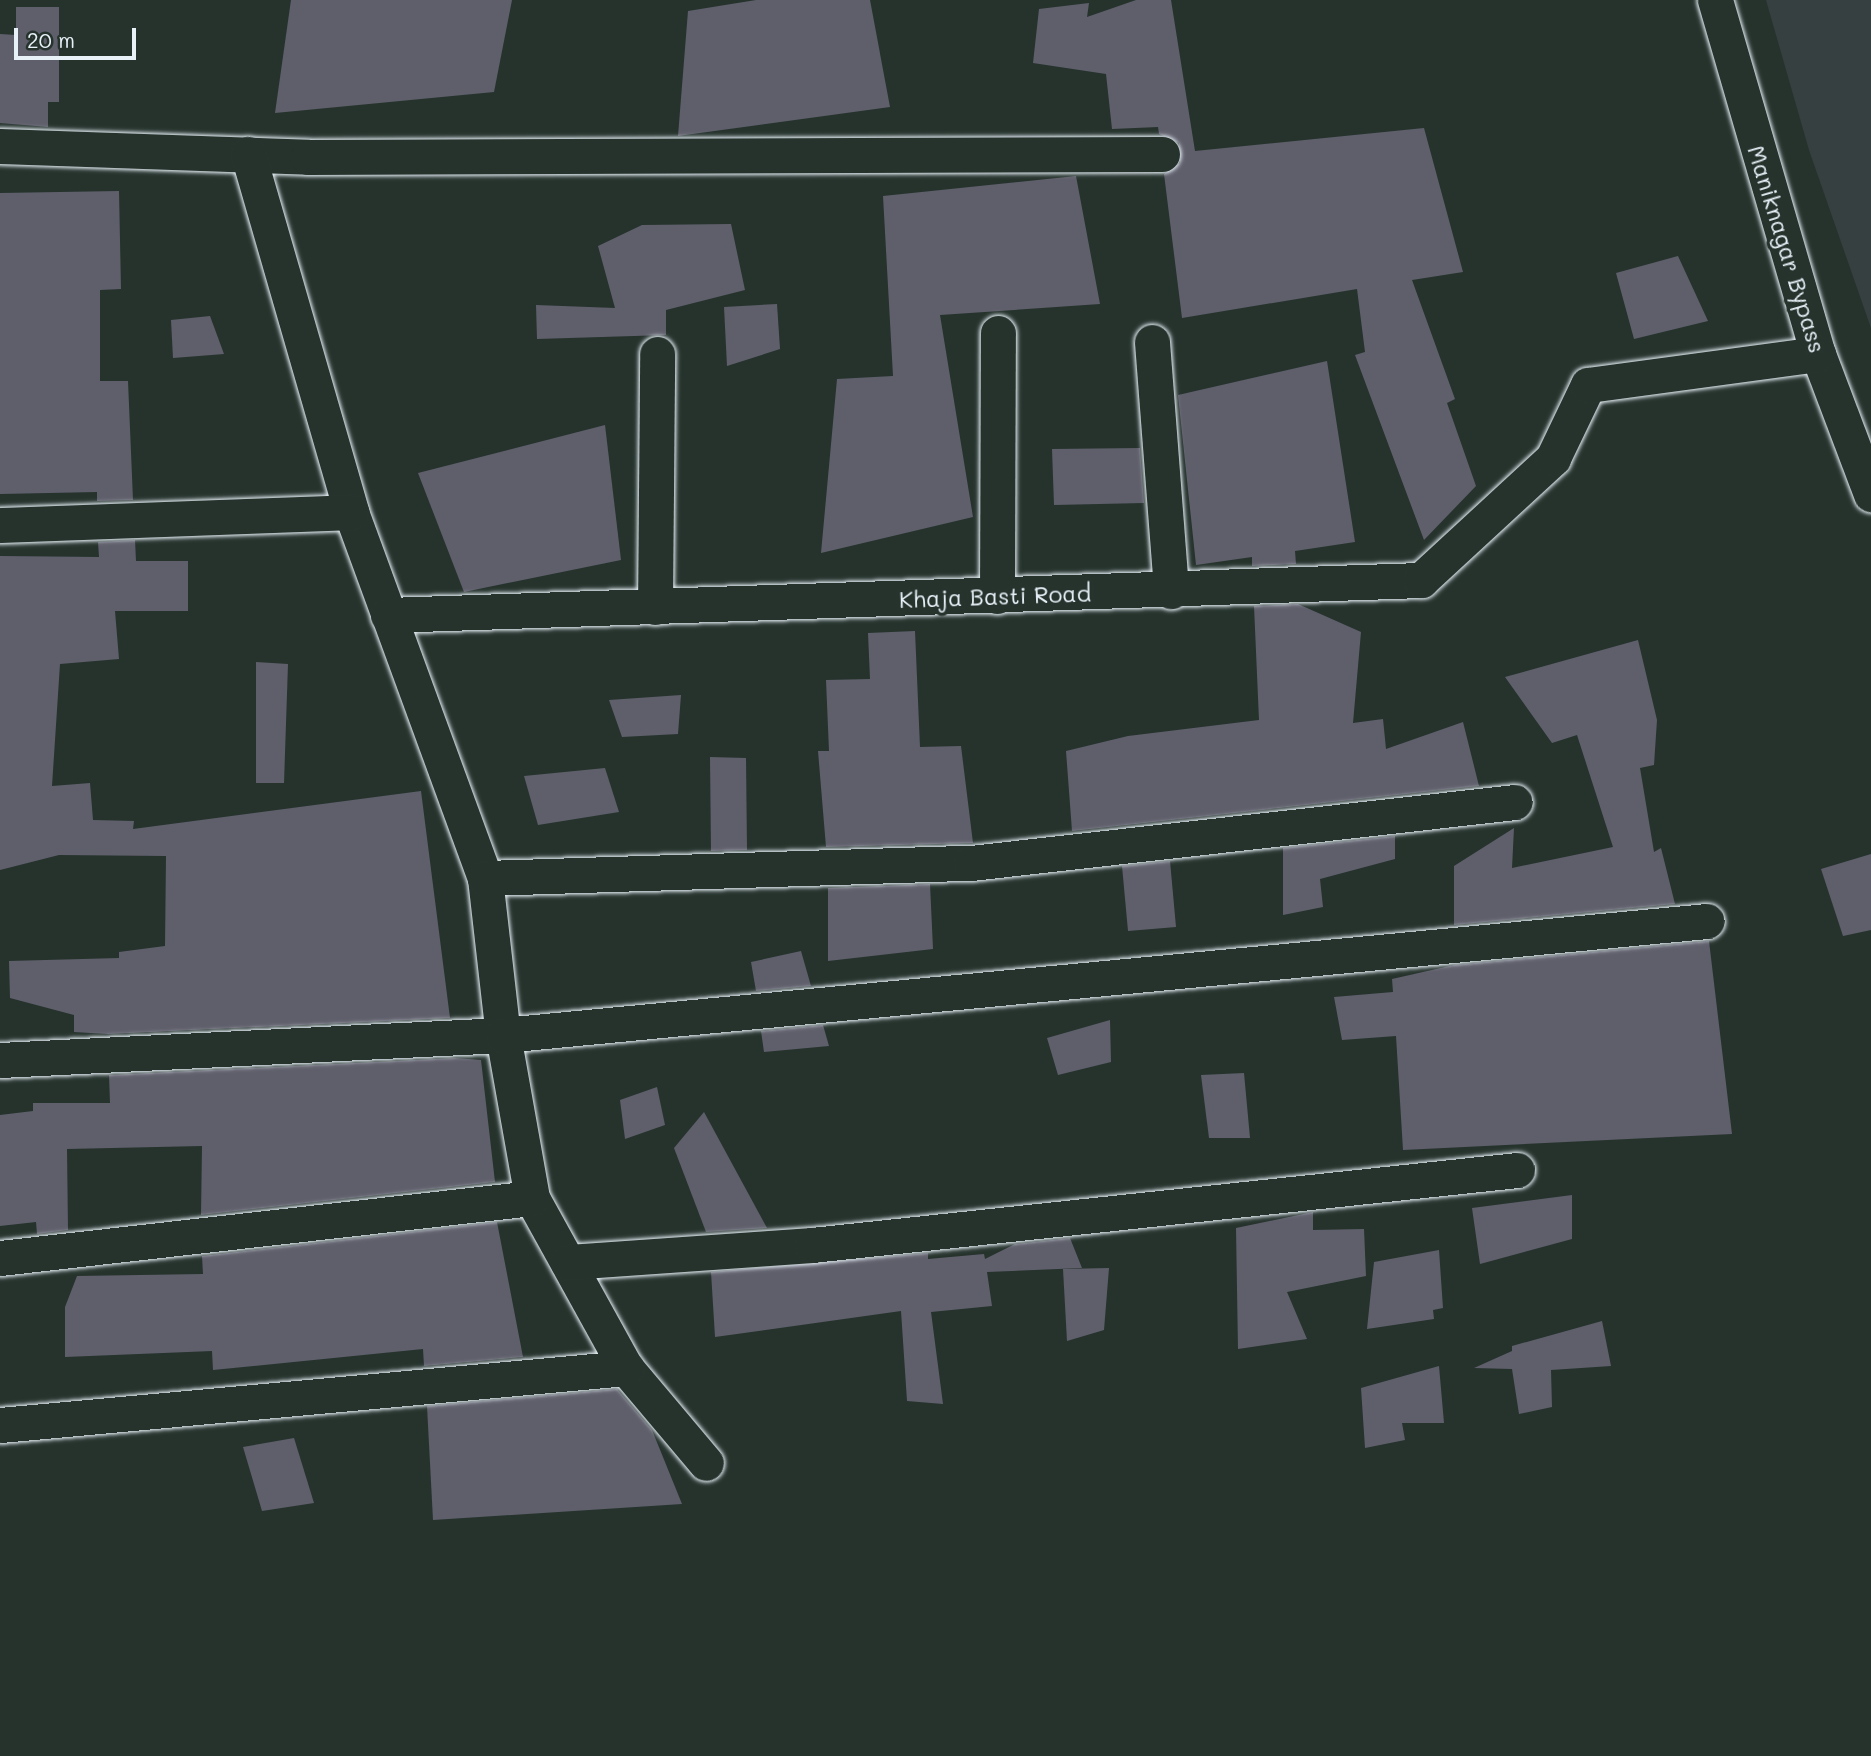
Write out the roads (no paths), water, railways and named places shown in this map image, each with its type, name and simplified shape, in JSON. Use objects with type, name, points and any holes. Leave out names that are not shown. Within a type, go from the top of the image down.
[{"type":"street","name":"Maniknagar Bypass","points":[[1715,0],[1818,354],[1871,494]]},
{"type":"street","points":[[0,146],[248,154],[1161,154]]},
{"type":"street","points":[[248,154],[351,512],[485,878],[503,1035],[532,1198],[626,1368],[706,1464]]},
{"type":"street","points":[[997,596],[998,333]]},
{"type":"street","points":[[1152,342],[1171,590]]},
{"type":"street","points":[[655,607],[657,354]]},
{"type":"street","name":"Khaja Basti Road","points":[[388,615],[1421,580],[1553,458],[1588,385],[1818,354]]},
{"type":"street","points":[[0,525],[351,512]]},
{"type":"street","points":[[485,878],[971,863],[1515,802]]},
{"type":"street","points":[[0,1060],[503,1035],[1707,921]]},
{"type":"street","points":[[568,1262],[812,1245],[1517,1170]]},
{"type":"street","points":[[0,1258],[532,1198]]},
{"type":"street","points":[[0,1425],[626,1368]]}]
